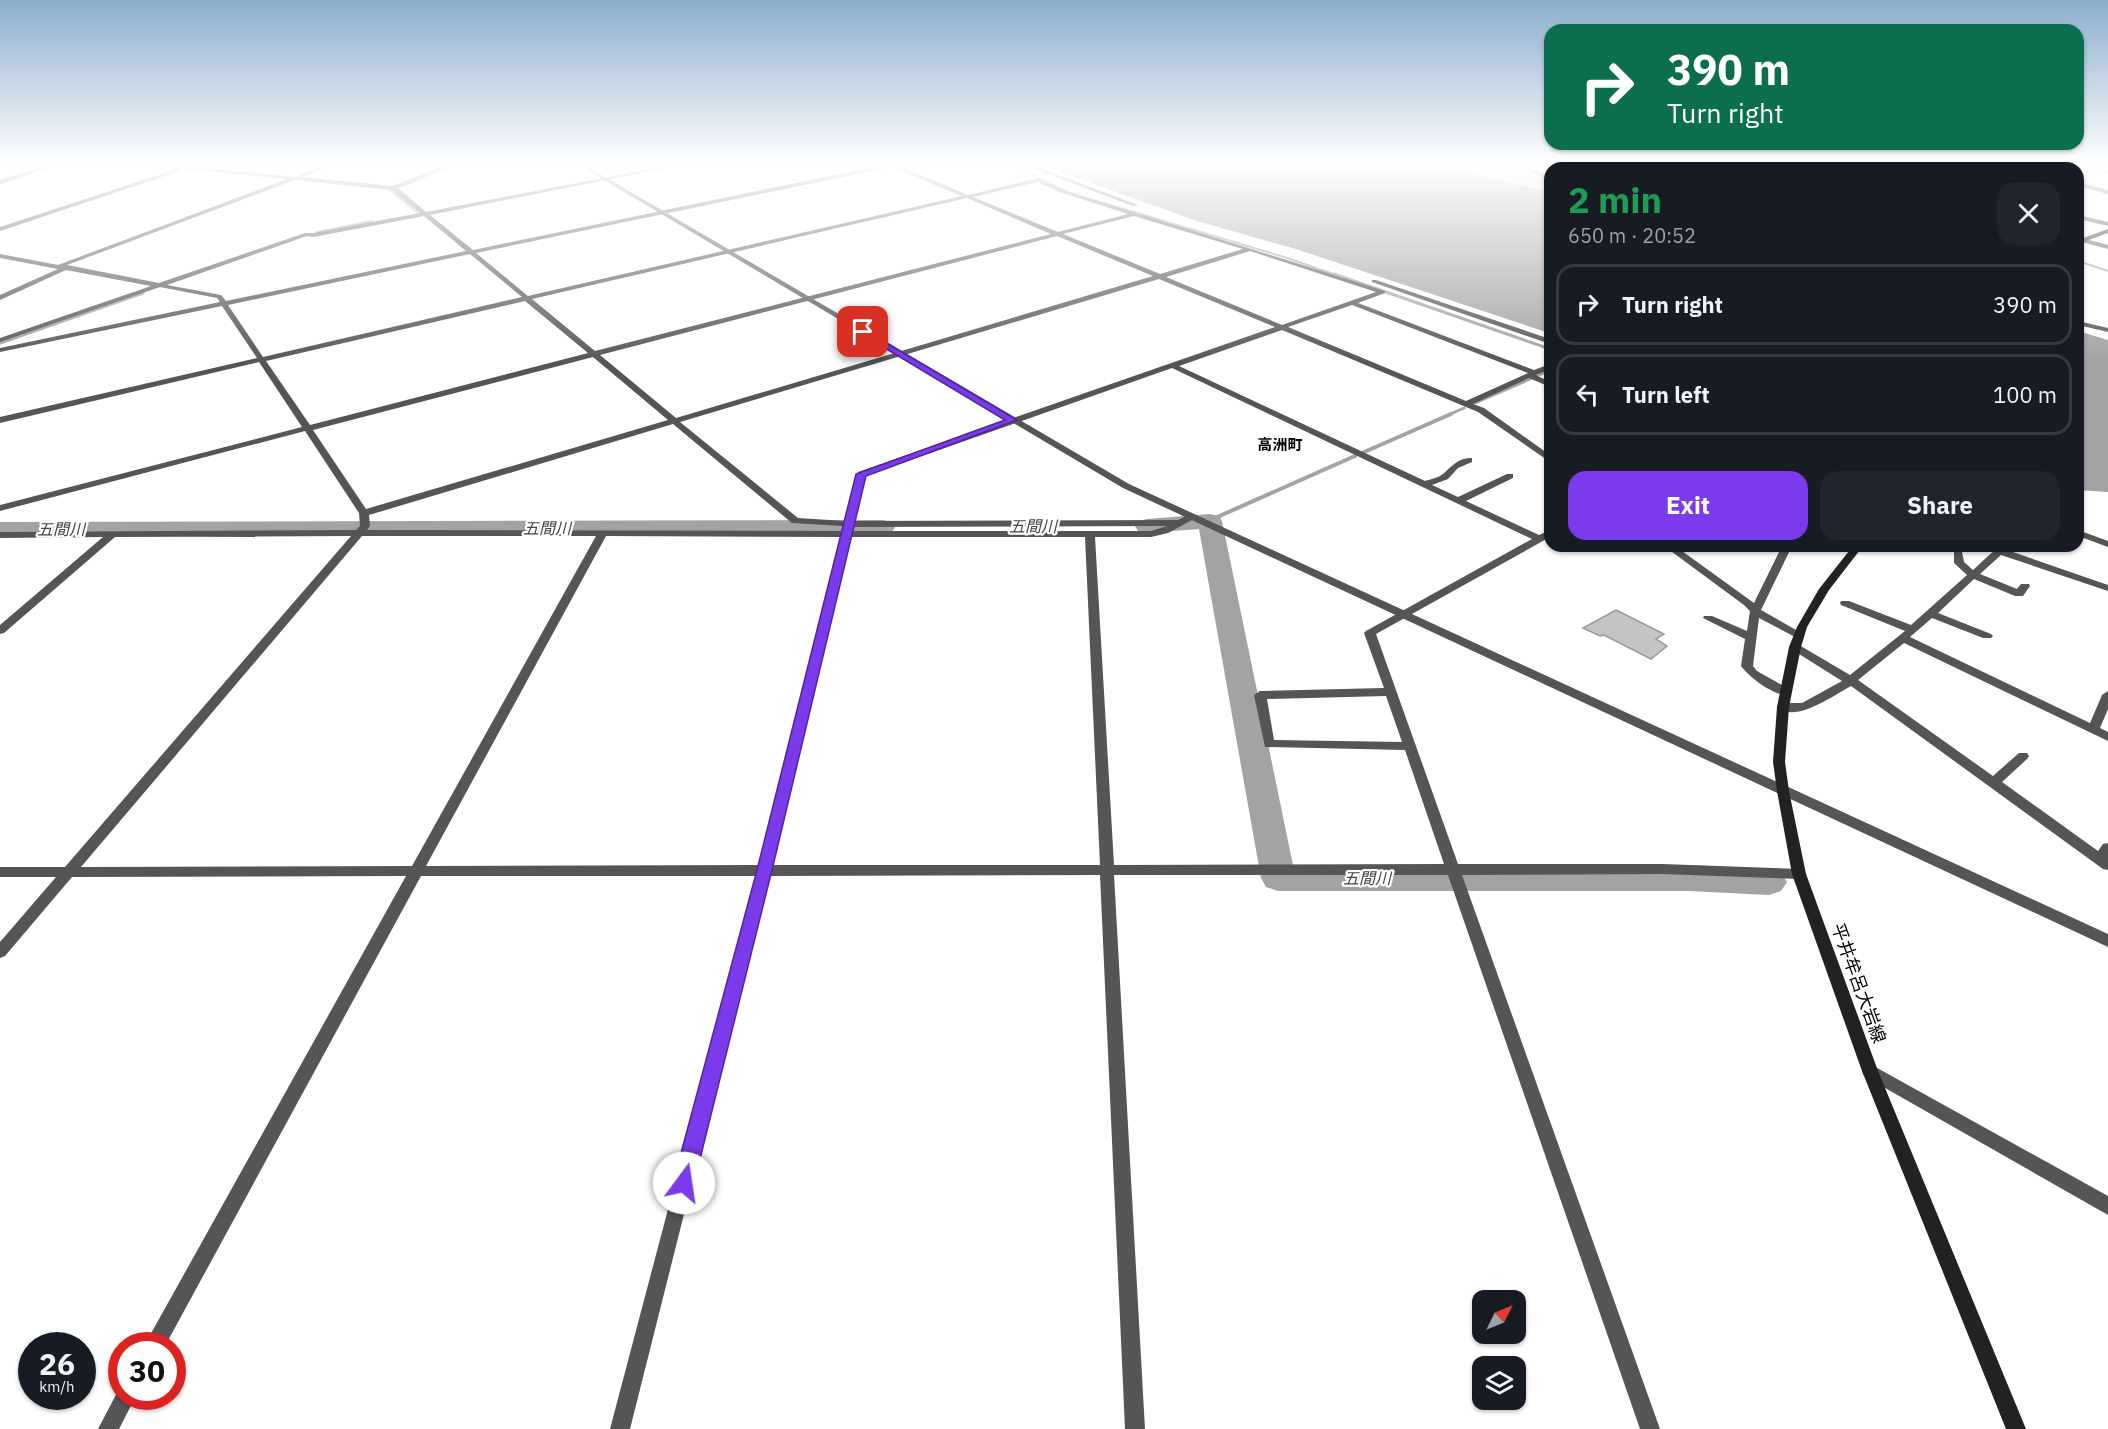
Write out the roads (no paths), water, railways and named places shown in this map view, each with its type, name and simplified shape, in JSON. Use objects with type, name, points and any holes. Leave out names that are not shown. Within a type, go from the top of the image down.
[{"type":"main road","points":[[2084,238],[2108,231]]},
{"type":"main road","name":"平井牟呂大岩線","points":[[1853,552],[1824,589],[1797,641],[1784,699],[1779,762],[1783,791],[1799,874],[1870,1071],[2016,1429]]},
{"type":"street","points":[[0,298],[64,266],[157,231]]},
{"type":"street","points":[[0,340],[307,234],[335,231]]},
{"type":"street","points":[[445,231],[795,522],[848,527],[854,524],[1180,523]]},
{"type":"street","points":[[0,350],[575,231]]},
{"type":"street","points":[[692,231],[1115,481],[2108,941]]},
{"type":"street","points":[[0,420],[820,231]]},
{"type":"street","points":[[1047,231],[1481,410],[1544,455]]},
{"type":"street","points":[[0,508],[1068,231]]},
{"type":"street","points":[[620,1429],[765,870],[861,474],[1383,292],[1193,231]]},
{"type":"street","points":[[1217,231],[1544,340]]},
{"type":"street","points":[[2084,241],[2108,247]]},
{"type":"street","points":[[364,513],[1252,249]]},
{"type":"street","points":[[0,256],[216,294],[364,513],[362,530],[0,952]]},
{"type":"street","points":[[0,305],[9,295]]},
{"type":"street","points":[[1352,303],[1532,374],[1544,381]]},
{"type":"street","points":[[2084,324],[2108,330]]},
{"type":"street","points":[[1172,365],[1458,501],[1544,536]]},
{"type":"street","points":[[1466,404],[1544,369]]},
{"type":"street","points":[[1424,485],[1445,477],[1455,466],[1469,460]]},
{"type":"street","points":[[1458,501],[1510,476]]},
{"type":"street","points":[[0,535],[362,530],[603,533],[848,527],[1150,534],[1165,531],[1191,517]]},
{"type":"street","points":[[162,1332],[603,533]]},
{"type":"street","points":[[1090,534],[1136,1429]]},
{"type":"street","points":[[0,631],[112,535]]},
{"type":"street","points":[[2084,535],[2108,542]]},
{"type":"street","points":[[1544,536],[1370,633],[1650,1429]]},
{"type":"street","points":[[1677,552],[1850,681],[1993,783],[2105,857]]},
{"type":"street","points":[[1784,552],[1755,611],[1747,666],[1784,699],[1804,707],[1850,681],[2000,552]]},
{"type":"street","points":[[2011,552],[2108,588]]},
{"type":"street","points":[[1958,554],[1959,563],[1973,575],[2019,594],[2025,586]]},
{"type":"street","points":[[1845,603],[2108,736]]},
{"type":"street","points":[[1929,613],[1987,636]]},
{"type":"street","points":[[1708,618],[1751,637]]},
{"type":"street","points":[[1391,692],[1260,695],[1269,744],[1410,746]]},
{"type":"street","points":[[2093,729],[2108,695]]},
{"type":"street","points":[[1993,783],[2023,756]]},
{"type":"street","points":[[0,872],[1108,868],[1662,869],[1799,874]]},
{"type":"street","points":[[1870,1071],[2108,1206]]},
{"type":"street","points":[[108,1429],[118,1410]]},
{"type":"waterway","points":[[317,232],[324,231]]},
{"type":"waterway","points":[[1196,231],[1339,276]]},
{"type":"waterway","points":[[2084,263],[2108,271]]},
{"type":"waterway","points":[[1334,274],[1544,347]]},
{"type":"waterway","points":[[0,343],[143,293]]},
{"type":"waterway","points":[[1536,376],[1544,373]]},
{"type":"waterway","points":[[1475,403],[1530,379]]},
{"type":"waterway","points":[[1448,415],[1464,408]]},
{"type":"waterway","points":[[1362,453],[1451,414]]},
{"type":"waterway","points":[[1215,518],[1355,456]]},
{"type":"waterway","name":"五間川","points":[[1147,526],[1210,521],[1278,878],[1689,878],[1769,882]]},
{"type":"waterway","name":"五間川","points":[[0,529],[883,527]]},
{"type":"district","name":"高洲町","points":[[1280,444]]}]
